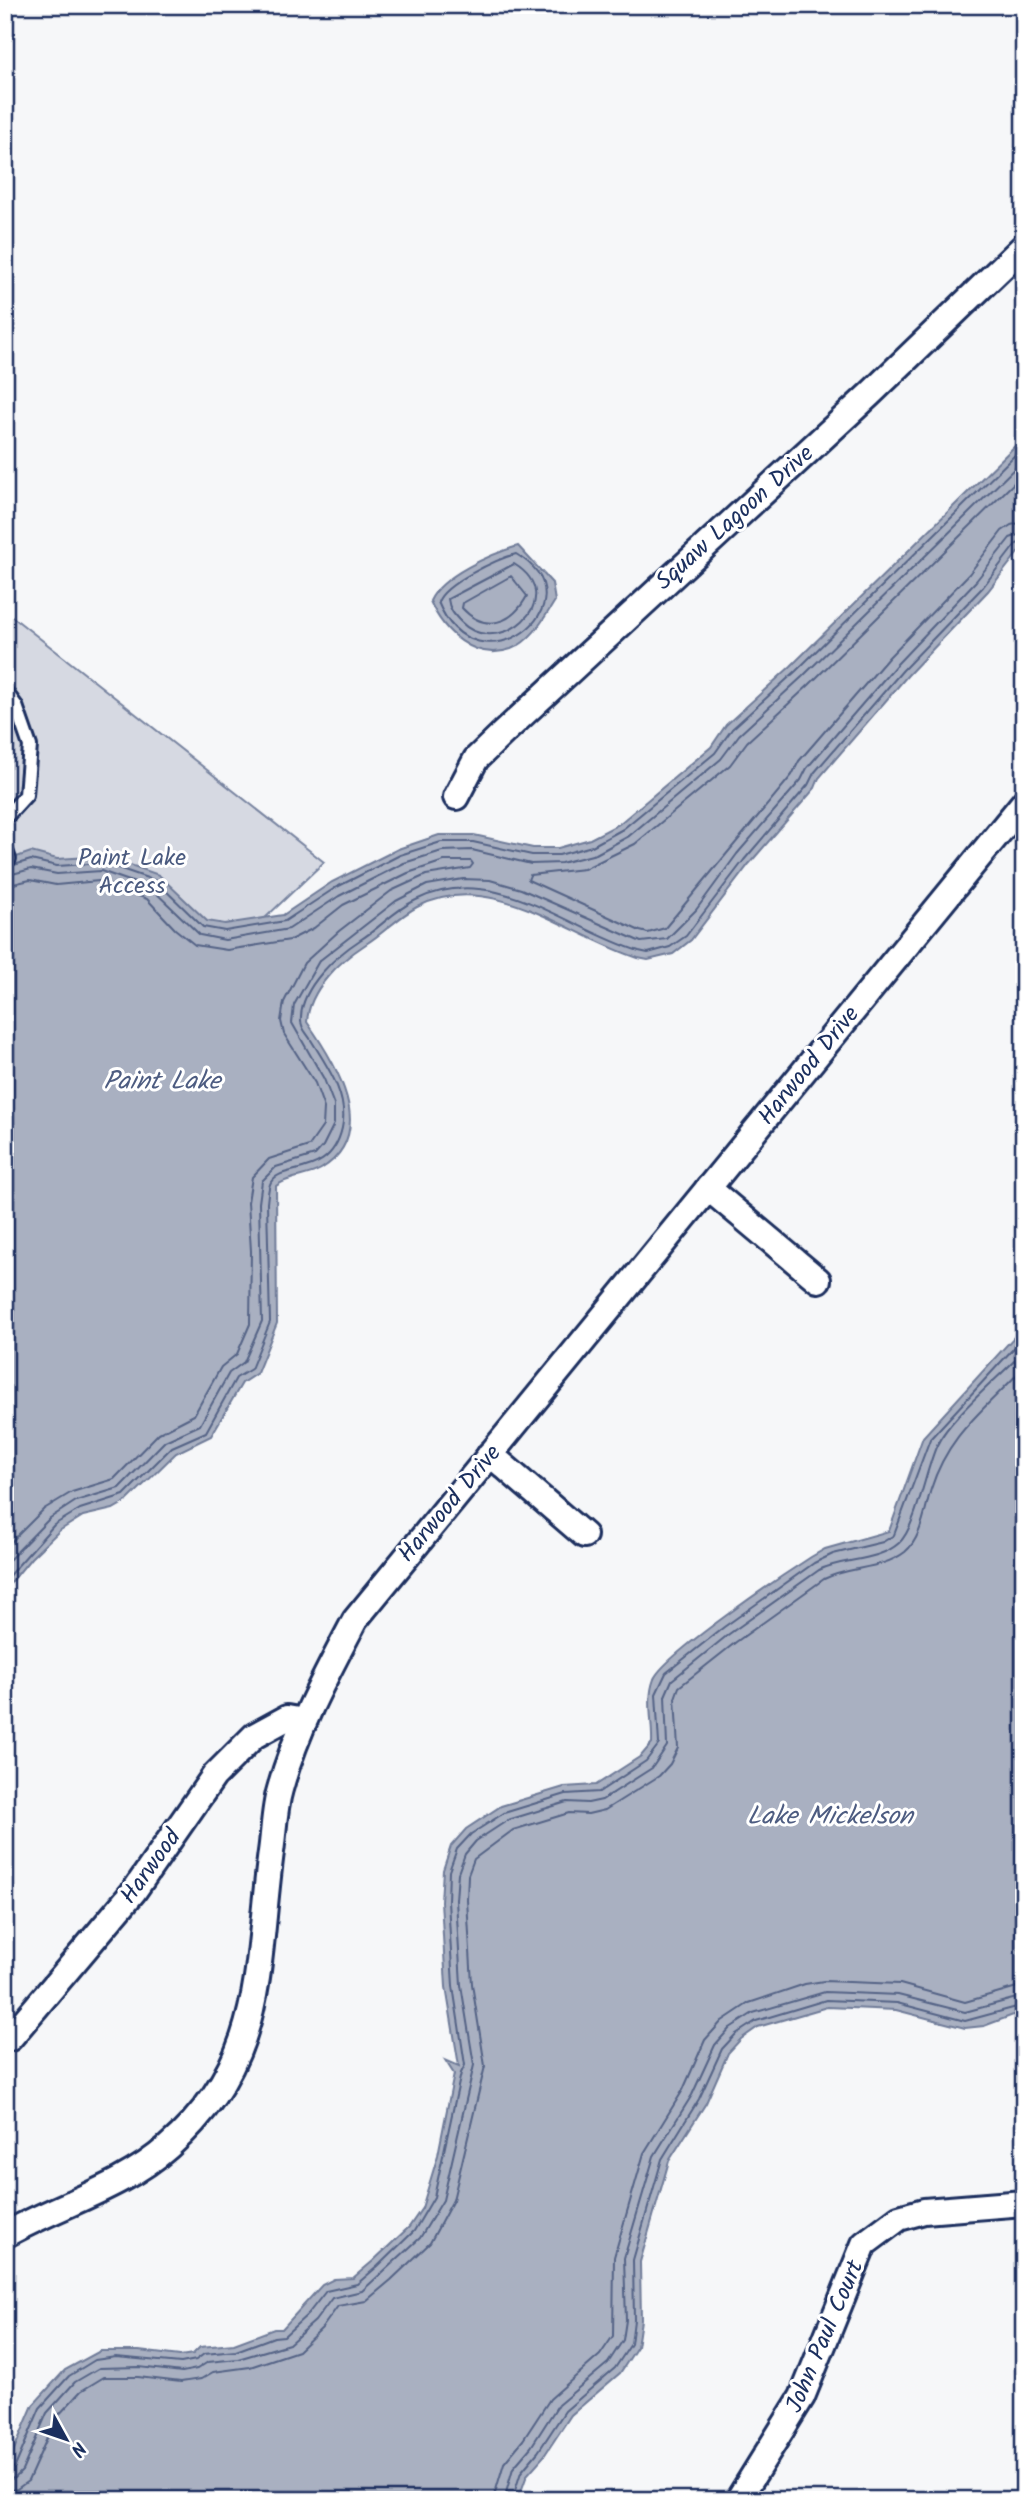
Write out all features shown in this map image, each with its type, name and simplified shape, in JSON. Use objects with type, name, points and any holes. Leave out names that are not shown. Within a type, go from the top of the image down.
[{"type":"street","name":"Squaw Lagoon Drive","points":[[456,797],[476,759],[869,395],[1024,246]]},
{"type":"street","name":"Harwood Drive","points":[[5,2235],[125,2176],[166,2149],[190,2126],[219,2089],[242,2047],[255,2001],[279,1791],[303,1721],[355,1620],[1024,802]]},
{"type":"street","points":[[708,1188],[818,1280]]},
{"type":"street","points":[[489,1454],[584,1535]]},
{"type":"street","name":"Harwood","points":[[10,2038],[128,1899],[214,1776],[254,1736],[287,1718],[303,1721]]},
{"type":"street","name":"John Paul Court","points":[[738,2500],[802,2397],[864,2244],[899,2218],[924,2211],[1024,2203]]},
{"type":"lane","points":[[5,691],[16,706],[30,746],[26,795],[5,818]]},
{"type":"green space","name":"Paint Lake Access","points":[[5,611],[324,862],[96,1079],[5,1007]]},
{"type":"water","name":"Paint Lake","points":[[1024,437],[1024,545],[988,591],[908,675],[819,778],[815,788],[749,864],[691,940],[673,954],[648,960],[638,958],[529,910],[501,900],[473,895],[445,897],[417,907],[336,967],[313,998],[307,1022],[329,1057],[347,1097],[350,1117],[348,1136],[338,1154],[321,1169],[276,1186],[277,1323],[257,1373],[242,1383],[211,1436],[176,1453],[127,1501],[113,1509],[83,1516],[59,1531],[31,1558],[5,1590],[5,861],[31,852],[57,859],[105,856],[159,875],[207,921],[225,924],[283,915],[332,882],[398,849],[439,835],[474,835],[533,848],[558,848],[590,839],[619,824],[711,747],[726,725],[791,666]]},
{"type":"water","points":[[518,546],[552,583],[555,601],[537,628],[525,641],[511,649],[497,652],[473,647],[452,633],[430,601],[445,583],[468,567]]},
{"type":"water","name":"Lake Mickelson","points":[[1024,1326],[1024,2011],[984,2026],[965,2028],[896,2010],[827,2007],[758,2027],[741,2039],[728,2053],[706,2103],[669,2161],[640,2262],[641,2320],[637,2347],[620,2373],[571,2415],[544,2456],[527,2475],[518,2500],[5,2500],[7,2466],[33,2405],[65,2370],[100,2351],[139,2351],[180,2356],[193,2354],[200,2347],[234,2344],[274,2329],[282,2329],[322,2285],[334,2279],[353,2278],[409,2227],[422,2208],[438,2155],[454,2074],[445,2060],[459,2066],[446,1987],[441,1901],[443,1870],[451,1846],[466,1829],[501,1806],[564,1787],[596,1785],[641,1756],[652,1743],[650,1703],[654,1679],[679,1652],[811,1557],[825,1549],[889,1531],[923,1437]]}]
